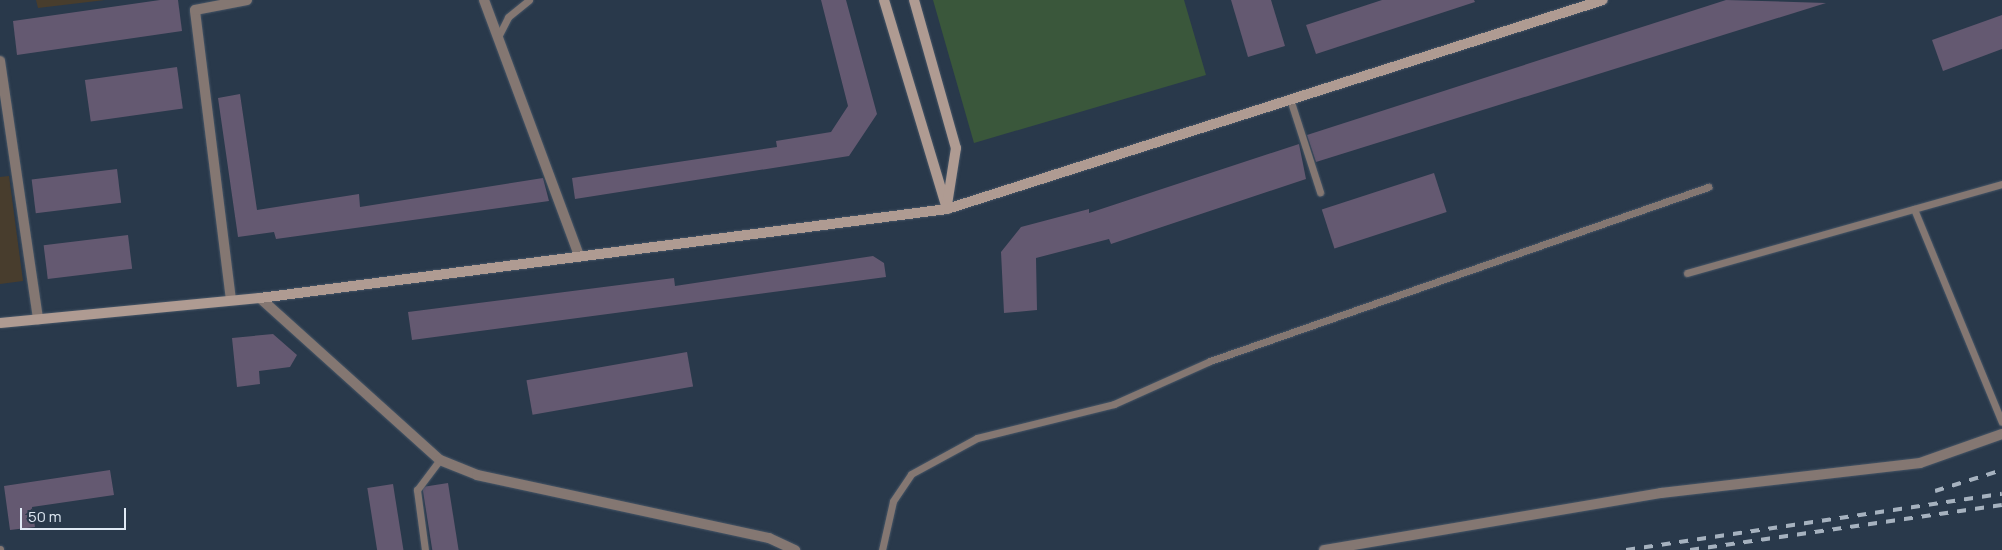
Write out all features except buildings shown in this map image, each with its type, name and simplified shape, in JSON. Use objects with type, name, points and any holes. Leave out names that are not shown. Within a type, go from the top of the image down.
[{"type":"main road","points":[[884,0],[947,208]]},
{"type":"main road","points":[[914,0],[956,148],[947,208]]},
{"type":"main road","points":[[0,323],[260,298],[947,208],[1603,0]]},
{"type":"street","points":[[231,300],[194,10],[247,0]]},
{"type":"street","points":[[484,0],[579,256]]},
{"type":"street","points":[[0,61],[38,319]]},
{"type":"street","points":[[260,298],[440,460],[477,475],[769,538],[795,550]]},
{"type":"street","points":[[1324,550],[1661,493],[1920,463],[2002,434]]},
{"type":"lane","points":[[498,37],[508,17],[529,0]]},
{"type":"lane","points":[[1290,99],[1320,192]]},
{"type":"lane","points":[[1687,273],[2002,184]]},
{"type":"lane","points":[[882,550],[893,501],[911,474],[977,438],[1114,404],[1210,361],[1708,187]]},
{"type":"lane","points":[[1914,208],[2002,422]]},
{"type":"lane","points":[[425,550],[417,490],[440,460]]},
{"type":"shaded area","points":[[36,0],[105,0],[38,8]]},
{"type":"shaded area","points":[[9,176],[23,281],[0,284],[0,177]]},
{"type":"green space","points":[[933,0],[1184,0],[1206,75],[974,143]]},
{"type":"railway","points":[[1935,491],[2002,470]]},
{"type":"railway","points":[[1626,550],[2002,494]]},
{"type":"railway","points":[[1690,550],[2002,505]]}]
